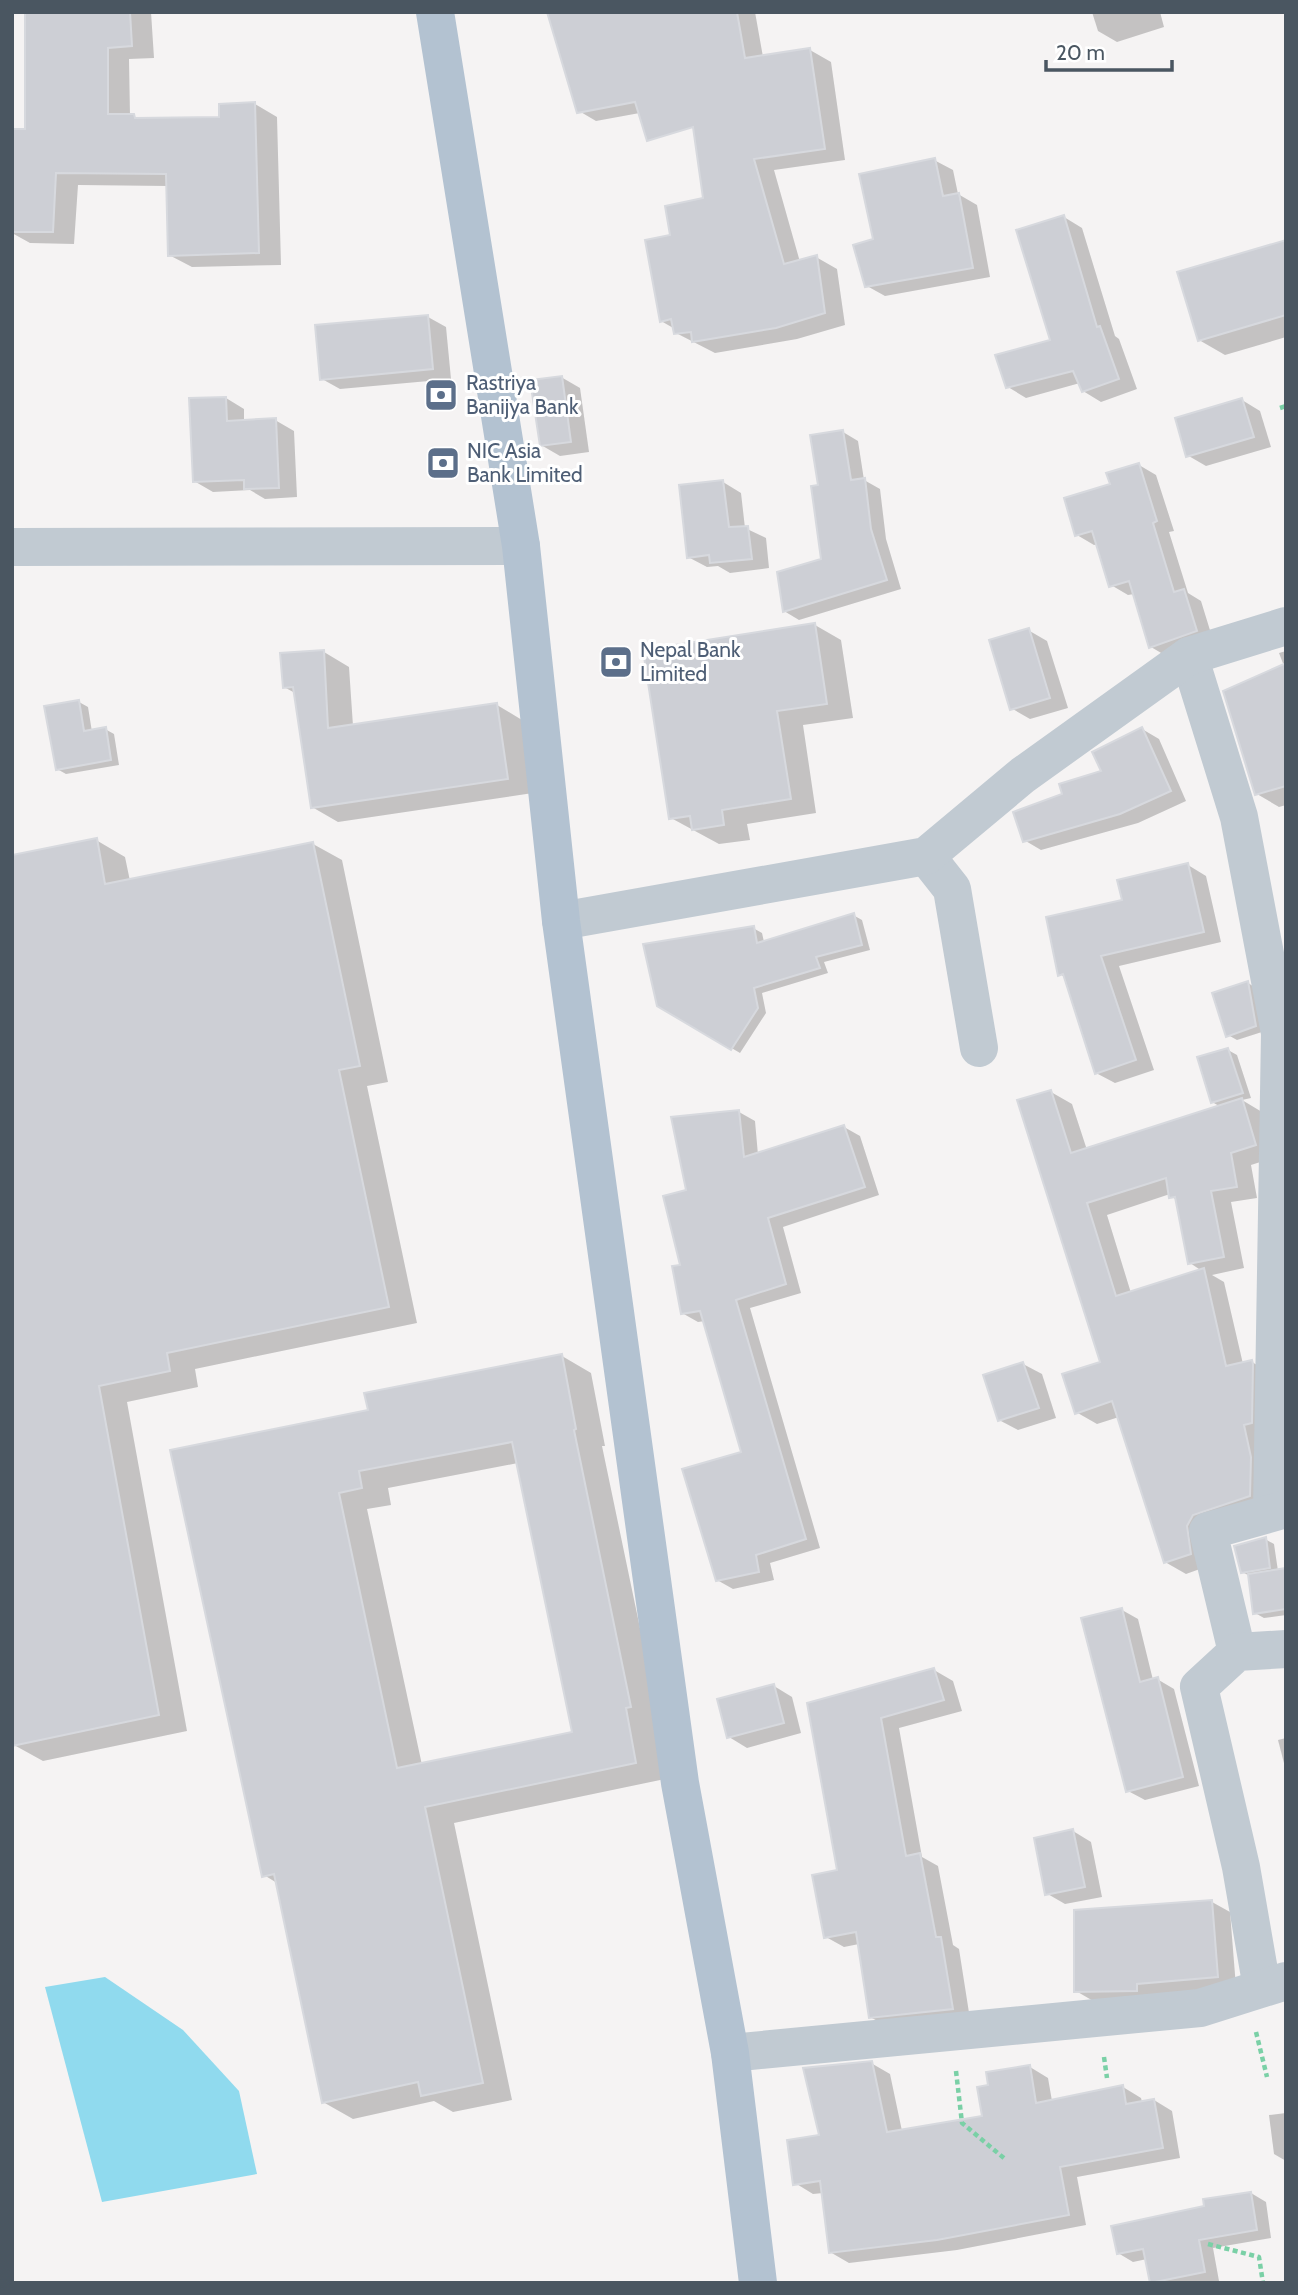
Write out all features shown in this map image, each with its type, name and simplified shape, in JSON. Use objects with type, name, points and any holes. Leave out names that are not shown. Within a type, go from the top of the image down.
[{"type":"main road","points":[[435,12],[521,546],[561,921],[680,1783],[730,2053],[758,2283]]},
{"type":"street","points":[[12,547],[521,546]]},
{"type":"street","points":[[561,921],[926,856],[1023,775],[1189,656],[1286,626]]},
{"type":"street","points":[[1189,656],[1238,817],[1283,1033],[1279,1511],[1208,1531],[1237,1652]]},
{"type":"street","points":[[926,856],[952,889],[979,1048]]},
{"type":"street","points":[[730,2053],[1200,2008],[1274,1984],[1241,1867],[1199,1686],[1237,1652],[1286,1649]]},
{"type":"path","points":[[948,2032],[955,2060],[962,2123],[1005,2160]]},
{"type":"path","points":[[1208,2244],[1259,2257],[1263,2283]]},
{"type":"water","points":[[105,1977],[183,2030],[239,2091],[257,2174],[102,2202],[45,1987]]},
{"type":"building","points":[[25,12],[130,12],[132,46],[108,48],[108,114],[134,114],[135,118],[219,117],[219,104],[255,102],[259,253],[168,256],[166,174],[56,173],[53,232],[12,232],[12,129],[25,129]]},
{"type":"building","points":[[547,12],[737,12],[745,58],[810,48],[825,149],[754,159],[784,264],[817,255],[825,313],[776,328],[692,342],[691,332],[674,334],[671,319],[660,322],[645,240],[670,235],[665,206],[703,198],[693,127],[647,141],[635,102],[577,113]]},
{"type":"building","points":[[935,158],[943,196],[959,193],[973,268],[865,287],[853,245],[873,239],[859,174]]},
{"type":"building","points":[[1064,215],[1097,327],[1100,326],[1119,379],[1082,392],[1073,371],[1006,388],[995,355],[1050,340],[1016,230]]},
{"type":"building","points":[[1286,240],[1286,315],[1198,341],[1177,272]]},
{"type":"building","points":[[428,315],[433,369],[320,380],[315,325]]},
{"type":"building","points":[[562,376],[571,442],[540,446],[530,380]]},
{"type":"building","points":[[226,397],[227,421],[276,418],[279,488],[244,489],[244,480],[193,482],[189,398]]},
{"type":"building","points":[[1242,398],[1254,437],[1186,457],[1175,418]]},
{"type":"building","points":[[843,430],[851,480],[865,478],[871,529],[887,580],[783,612],[777,572],[821,559],[811,486],[818,485],[810,435]]},
{"type":"building","points":[[1139,463],[1157,521],[1153,523],[1174,592],[1184,589],[1197,631],[1149,648],[1129,581],[1109,587],[1092,531],[1075,536],[1064,498],[1110,484],[1106,473]]},
{"type":"building","points":[[723,480],[729,527],[748,526],[752,559],[710,563],[709,555],[687,558],[679,485]]},
{"type":"building","points":[[815,623],[827,704],[777,711],[791,799],[722,810],[724,825],[692,830],[690,816],[669,819],[643,650]]},
{"type":"building","points":[[1029,628],[1050,698],[1010,710],[989,640]]},
{"type":"building","points":[[324,650],[328,728],[497,703],[508,779],[311,808],[293,687],[283,688],[280,653]]},
{"type":"building","points":[[1286,663],[1286,786],[1255,795],[1223,691]]},
{"type":"building","points":[[79,700],[84,731],[106,727],[111,760],[56,770],[44,706]]},
{"type":"building","points":[[1142,727],[1171,791],[1120,814],[1023,842],[1013,812],[1062,794],[1059,784],[1101,771],[1092,752]]},
{"type":"building","points":[[97,838],[105,884],[313,842],[360,1066],[339,1070],[389,1307],[167,1353],[170,1371],[99,1386],[159,1715],[12,1746],[12,855]]},
{"type":"building","points":[[1188,863],[1204,932],[1101,956],[1136,1060],[1095,1074],[1063,974],[1058,976],[1046,917],[1122,900],[1117,880]]},
{"type":"building","points":[[854,913],[862,945],[816,957],[820,968],[754,988],[758,1008],[731,1050],[657,1006],[643,944],[754,926],[757,943]]},
{"type":"building","points":[[1248,981],[1256,1026],[1226,1037],[1212,993]]},
{"type":"building","points":[[1228,1048],[1243,1093],[1211,1103],[1197,1057]]},
{"type":"building","points":[[1051,1090],[1071,1153],[1242,1098],[1256,1145],[1231,1153],[1237,1187],[1211,1191],[1224,1257],[1188,1264],[1175,1197],[1169,1198],[1166,1178],[1087,1203],[1116,1296],[1204,1268],[1226,1366],[1252,1360],[1253,1364],[1252,1423],[1244,1425],[1251,1457],[1250,1496],[1193,1515],[1187,1526],[1191,1554],[1164,1563],[1112,1401],[1075,1414],[1062,1374],[1100,1362],[1017,1100]]},
{"type":"building","points":[[739,1110],[744,1157],[844,1125],[865,1187],[768,1218],[786,1284],[736,1300],[806,1539],[756,1555],[759,1572],[716,1581],[682,1469],[741,1452],[700,1311],[681,1314],[672,1266],[680,1265],[663,1196],[686,1190],[671,1117]]},
{"type":"building","points":[[562,1354],[576,1429],[574,1430],[631,1707],[626,1708],[636,1763],[425,1807],[483,2083],[421,2096],[418,2082],[322,2103],[274,1874],[262,1877],[170,1450],[368,1410],[364,1393]],"holes":[[[512,1442],[572,1732],[397,1768],[339,1493],[362,1488],[359,1471]]]},
{"type":"building","points":[[1023,1362],[1039,1408],[998,1421],[983,1375]]},
{"type":"building","points":[[1266,1537],[1270,1568],[1241,1573],[1234,1546]]},
{"type":"building","points":[[1286,1568],[1286,1609],[1253,1614],[1248,1574]]},
{"type":"building","points":[[1122,1608],[1140,1682],[1158,1677],[1183,1777],[1126,1792],[1081,1618]]},
{"type":"building","points":[[934,1668],[944,1700],[881,1718],[906,1856],[920,1853],[936,1937],[941,1937],[953,2009],[869,2018],[856,1932],[824,1938],[812,1875],[837,1870],[807,1703]]},
{"type":"building","points":[[774,1684],[784,1723],[727,1738],[717,1699]]},
{"type":"building","points":[[1073,1829],[1085,1887],[1045,1895],[1034,1838]]},
{"type":"building","points":[[1212,1900],[1218,1977],[1137,1984],[1137,1991],[1074,1992],[1074,1910]]},
{"type":"building","points":[[872,2061],[887,2132],[982,2116],[977,2087],[988,2085],[986,2072],[1030,2065],[1036,2103],[1123,2085],[1126,2104],[1154,2099],[1163,2148],[1060,2167],[1069,2215],[937,2240],[829,2253],[820,2181],[793,2185],[787,2140],[819,2135],[803,2068]]},
{"type":"building","points":[[1251,2192],[1257,2230],[1199,2240],[1205,2272],[1150,2283],[1143,2249],[1117,2254],[1111,2226],[1204,2206],[1203,2199]]},
{"type":"place","name":"Rastriya Banijya Bank","points":[[441,395]]},
{"type":"place","name":"NIC Asia Bank Limited","points":[[443,463]]},
{"type":"place","name":"Nepal Bank Limited","points":[[616,662]]}]
